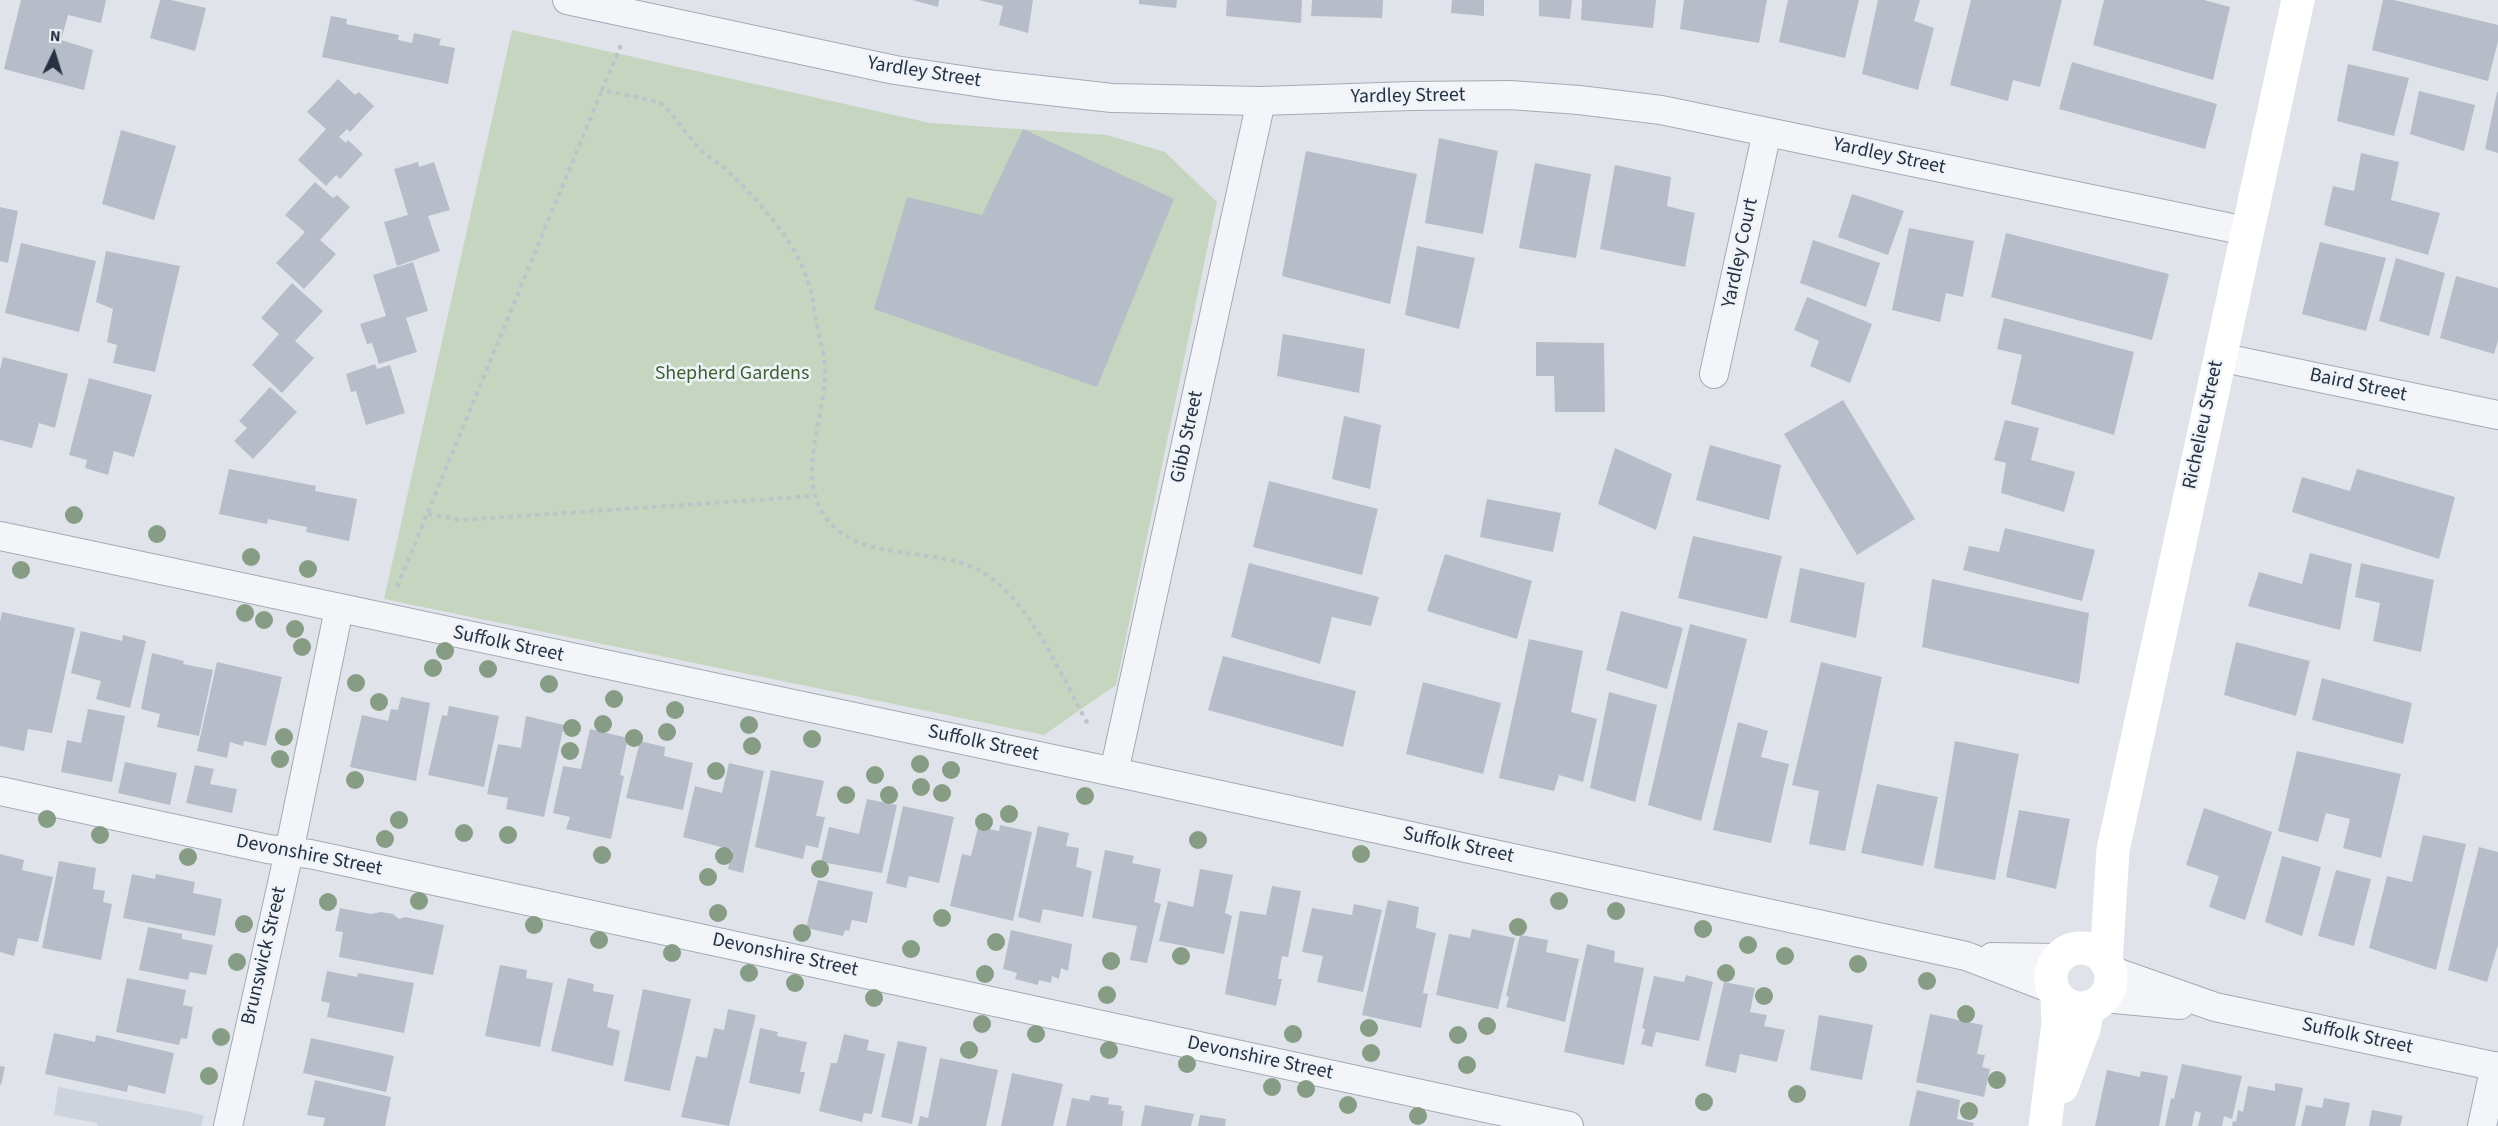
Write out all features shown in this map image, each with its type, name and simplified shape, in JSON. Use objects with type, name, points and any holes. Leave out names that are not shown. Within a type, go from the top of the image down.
[{"type":"street","name":"Yardley Street","points":[[567,0],[598,3],[633,15],[895,70],[996,85],[1112,98],[1260,101],[1510,95],[1579,100],[1661,110],[2246,231]]},
{"type":"street","name":"Richelieu Street","points":[[2046,1124],[2102,984],[2113,850],[2298,0]]},
{"type":"street","name":"Gibb Street","points":[[1114,772],[1260,101]]},
{"type":"street","name":"Yardley Court","points":[[1714,374],[1767,132]]},
{"type":"street","name":"Baird Street","points":[[2219,357],[2498,415]]},
{"type":"street","name":"Suffolk Street","points":[[0,537],[1114,772],[1966,956],[2059,973]]},
{"type":"street","name":"Brunswick Street","points":[[228,1126],[289,852],[339,609]]},
{"type":"street","name":"Devonshire Street","points":[[0,791],[289,852],[310,854],[1569,1126]]},
{"type":"street","name":"Richelieu Street","points":[[2046,1124],[2058,1023],[2059,973],[2083,927],[2113,850]]},
{"type":"street","points":[[2078,948],[2094,951],[2102,984],[2081,1009],[2067,1005],[2059,973],[2078,948]]},
{"type":"street","name":"Suffolk Street","points":[[2102,984],[2496,1066]]},
{"type":"street","points":[[2482,1126],[2496,1066]]},
{"type":"path","points":[[384,619],[633,15]]},
{"type":"path","points":[[602,90],[659,102],[703,153],[723,167],[749,193],[772,219],[794,251],[808,282],[825,380],[815,438],[813,469],[816,496],[824,516],[837,530],[855,541],[953,560],[977,569],[994,579],[1012,596],[1031,623],[1089,727]]},
{"type":"path","points":[[428,514],[460,520],[816,496]]},
{"type":"shaded area","points":[[58,1087],[204,1116],[201,1126],[98,1126],[97,1123],[54,1115]]},
{"type":"green space","name":"Shepherd Gardens","points":[[512,30],[930,123],[1107,135],[1165,152],[1217,202],[1116,685],[1044,735],[384,599]]},
{"type":"building","points":[[21,0],[106,0],[101,23],[68,15],[61,40],[93,50],[84,90],[4,69]]},
{"type":"building","points":[[160,0],[171,0],[206,8],[195,51],[150,38]]},
{"type":"building","points":[[912,0],[939,0],[938,7]]},
{"type":"building","points":[[979,0],[1033,0],[1028,33],[999,25],[1003,6]]},
{"type":"building","points":[[1139,0],[1177,0],[1176,8],[1139,4]]},
{"type":"building","points":[[1227,0],[1302,0],[1301,23],[1226,16]]},
{"type":"building","points":[[1312,0],[1383,0],[1382,18],[1311,16]]},
{"type":"building","points":[[1452,0],[1484,0],[1484,16],[1451,13]]},
{"type":"building","points":[[1539,0],[1572,0],[1570,19],[1539,16]]},
{"type":"building","points":[[1582,0],[1656,0],[1653,28],[1581,20]]},
{"type":"building","points":[[1684,0],[1767,0],[1759,43],[1680,29]]},
{"type":"building","points":[[1788,0],[1859,0],[1845,58],[1779,42]]},
{"type":"building","points":[[1878,0],[1920,0],[1914,21],[1934,28],[1918,90],[1862,74]]},
{"type":"building","points":[[1971,0],[2062,0],[2040,87],[2013,80],[2008,101],[1950,85]]},
{"type":"building","points":[[2104,0],[2204,0],[2230,7],[2213,80],[2093,45]]},
{"type":"building","points":[[2383,0],[2394,0],[2498,25],[2498,41],[2488,81],[2372,50]]},
{"type":"building","points":[[331,16],[347,19],[346,24],[399,35],[398,40],[412,43],[414,33],[441,39],[439,45],[455,48],[448,84],[322,57]]},
{"type":"building","points":[[2072,62],[2217,104],[2205,149],[2059,109]]},
{"type":"building","points":[[2348,64],[2409,78],[2394,136],[2337,121]]},
{"type":"building","points":[[338,79],[355,95],[359,92],[374,106],[350,132],[347,129],[339,137],[346,143],[348,140],[363,154],[340,179],[336,175],[326,186],[298,160],[326,129],[307,112]]},
{"type":"building","points":[[2419,91],[2475,105],[2464,151],[2410,134]]},
{"type":"building","points":[[2498,92],[2498,153],[2485,149]]},
{"type":"building","points":[[1023,129],[1174,199],[1097,387],[874,309],[907,197],[982,215]]},
{"type":"building","points":[[121,130],[176,146],[154,220],[102,204]]},
{"type":"building","points":[[1439,138],[1498,151],[1483,234],[1425,223]]},
{"type":"building","points":[[1306,151],[1417,174],[1390,304],[1282,276]]},
{"type":"building","points":[[2361,153],[2399,162],[2391,200],[2440,213],[2428,255],[2324,225],[2333,186],[2354,191]]},
{"type":"building","points":[[418,162],[419,167],[434,162],[450,210],[428,216],[440,251],[397,266],[384,222],[408,215],[394,169]]},
{"type":"building","points":[[1535,163],[1591,174],[1576,258],[1519,248]]},
{"type":"building","points":[[1615,165],[1671,177],[1667,206],[1695,213],[1685,267],[1600,249]]},
{"type":"building","points":[[315,182],[333,198],[337,195],[350,207],[320,240],[336,254],[304,289],[276,263],[305,232],[285,215]]},
{"type":"building","points":[[1852,194],[1904,211],[1888,255],[1838,237]]},
{"type":"building","points":[[0,207],[18,211],[8,263],[0,261]]},
{"type":"building","points":[[1909,228],[1974,241],[1963,297],[1946,293],[1940,322],[1892,310]]},
{"type":"building","points":[[2006,233],[2169,274],[2152,340],[1991,297]]},
{"type":"building","points":[[1813,240],[1880,263],[1866,307],[1800,283]]},
{"type":"building","points":[[2320,242],[2386,258],[2366,331],[2302,314]]},
{"type":"building","points":[[21,243],[96,261],[79,332],[5,313]]},
{"type":"building","points":[[1417,246],[1475,258],[1459,329],[1405,315]]},
{"type":"building","points":[[106,251],[180,266],[155,372],[113,363],[117,345],[107,342],[113,309],[96,302]]},
{"type":"building","points":[[2396,258],[2445,273],[2429,336],[2379,321]]},
{"type":"building","points":[[413,262],[428,311],[406,318],[417,352],[379,364],[372,343],[367,344],[360,324],[386,316],[373,275]]},
{"type":"building","points":[[2456,276],[2498,288],[2498,340],[2494,354],[2440,338]]},
{"type":"building","points":[[292,283],[323,311],[295,341],[314,358],[282,393],[252,365],[279,334],[261,318]]},
{"type":"building","points":[[1807,297],[1872,324],[1850,383],[1810,366],[1819,341],[1794,330]]},
{"type":"building","points":[[2004,318],[2134,352],[2114,435],[2011,404],[2022,355],[1997,349]]},
{"type":"building","points":[[1283,334],[1365,349],[1359,393],[1277,376]]},
{"type":"building","points":[[1536,342],[1604,343],[1605,412],[1555,412],[1554,376],[1536,376]]},
{"type":"building","points":[[3,357],[68,374],[55,428],[39,423],[32,448],[0,440],[0,370]]},
{"type":"building","points":[[375,364],[377,369],[390,365],[405,413],[366,425],[356,391],[351,392],[346,374]]},
{"type":"building","points":[[89,378],[152,395],[134,457],[114,451],[108,475],[85,468],[87,460],[69,455]]},
{"type":"building","points":[[270,387],[297,412],[253,459],[234,441],[247,428],[239,421]]},
{"type":"building","points":[[1843,400],[1915,519],[1857,555],[1784,434]]},
{"type":"building","points":[[1344,416],[1381,425],[1370,489],[1332,479]]},
{"type":"building","points":[[2005,420],[2039,428],[2031,460],[2075,472],[2064,512],[2001,493],[2006,463],[1994,460]]},
{"type":"building","points":[[1710,445],[1781,465],[1769,520],[1696,500]]},
{"type":"building","points":[[1615,448],[1672,474],[1656,530],[1598,504]]},
{"type":"building","points":[[229,469],[316,486],[315,491],[357,499],[349,541],[306,532],[307,527],[268,519],[267,524],[219,514]]},
{"type":"building","points":[[2357,469],[2455,497],[2439,559],[2292,512],[2302,477],[2350,491]]},
{"type":"building","points":[[1269,481],[1378,509],[1362,575],[1253,547]]},
{"type":"building","points":[[1487,499],[1561,513],[1553,552],[1480,537]]},
{"type":"building","points":[[2005,528],[2095,550],[2082,601],[1963,570],[1969,546],[1999,552]]},
{"type":"building","points":[[1693,536],[1782,556],[1767,619],[1678,598]]},
{"type":"building","points":[[2310,553],[2352,564],[2340,630],[2248,606],[2259,572],[2302,584]]},
{"type":"building","points":[[1445,554],[1532,581],[1517,639],[1427,611]]},
{"type":"building","points":[[1249,563],[1379,597],[1371,626],[1332,617],[1320,664],[1231,637]]},
{"type":"building","points":[[2361,563],[2434,580],[2421,652],[2373,641],[2380,603],[2355,597]]},
{"type":"building","points":[[1800,568],[1865,583],[1856,638],[1790,622]]},
{"type":"building","points":[[1932,579],[2089,613],[2079,684],[1922,647]]},
{"type":"building","points":[[1621,611],[1683,628],[1667,689],[1606,670]]},
{"type":"building","points":[[2,612],[75,628],[52,733],[28,729],[24,751],[0,746],[0,622]]},
{"type":"building","points":[[1690,624],[1747,639],[1701,821],[1648,805]]},
{"type":"building","points":[[81,631],[122,641],[123,635],[146,641],[130,708],[96,699],[101,681],[71,673]]},
{"type":"building","points":[[1529,639],[1583,651],[1571,712],[1597,719],[1583,782],[1559,775],[1554,791],[1499,778]]},
{"type":"building","points":[[2236,642],[2310,661],[2296,716],[2224,695]]},
{"type":"building","points":[[152,653],[184,661],[183,664],[213,670],[199,736],[157,727],[160,714],[141,709]]},
{"type":"building","points":[[1223,656],[1356,691],[1343,747],[1208,710]]},
{"type":"building","points":[[217,662],[282,677],[266,746],[244,741],[243,746],[230,742],[227,758],[197,751]]},
{"type":"building","points":[[1821,662],[1882,677],[1845,851],[1809,844],[1819,791],[1792,785]]},
{"type":"building","points":[[2322,678],[2412,703],[2403,744],[2312,720]]},
{"type":"building","points":[[1423,682],[1501,703],[1483,774],[1406,754]]},
{"type":"building","points":[[1609,692],[1657,705],[1635,802],[1590,788]]},
{"type":"building","points":[[401,697],[430,703],[416,781],[350,767],[362,715],[388,721],[391,709],[398,710]]},
{"type":"building","points":[[449,706],[499,716],[484,787],[428,775],[442,715],[447,716]]},
{"type":"building","points":[[88,709],[125,716],[112,782],[61,772],[67,740],[81,743]]},
{"type":"building","points":[[526,716],[564,725],[544,817],[506,809],[508,798],[487,794],[498,744],[521,748]]},
{"type":"building","points":[[1738,722],[1768,731],[1761,757],[1789,764],[1771,843],[1713,830]]},
{"type":"building","points":[[590,729],[628,738],[620,775],[624,776],[611,839],[566,829],[570,817],[553,813],[563,766],[581,769]]},
{"type":"building","points":[[640,741],[665,747],[664,756],[693,763],[683,810],[626,798]]},
{"type":"building","points":[[1955,741],[2019,754],[1995,880],[1934,868]]},
{"type":"building","points":[[2297,751],[2401,774],[2381,858],[2343,848],[2350,819],[2326,813],[2318,842],[2278,831]]},
{"type":"building","points":[[125,762],[177,773],[170,805],[118,793]]},
{"type":"building","points":[[729,763],[764,771],[743,873],[728,869],[732,850],[683,837],[695,786],[722,793]]},
{"type":"building","points":[[195,765],[214,769],[210,784],[237,789],[232,813],[186,803]]},
{"type":"building","points":[[771,770],[824,781],[816,816],[825,817],[818,848],[806,845],[803,859],[755,847]]},
{"type":"building","points":[[1877,784],[1938,797],[1923,866],[1861,853]]},
{"type":"building","points":[[867,799],[897,805],[882,873],[821,862],[829,827],[859,834]]},
{"type":"building","points":[[903,806],[954,817],[939,883],[909,876],[906,888],[886,883]]},
{"type":"building","points":[[2204,808],[2272,832],[2245,920],[2209,907],[2219,876],[2186,865]]},
{"type":"building","points":[[2019,810],[2070,819],[2056,889],[2006,877]]},
{"type":"building","points":[[1000,825],[1032,832],[1013,921],[950,906],[962,854],[971,856],[978,827],[999,831]]},
{"type":"building","points":[[1038,826],[1069,833],[1066,846],[1079,848],[1076,867],[1092,871],[1083,917],[1043,909],[1040,923],[1018,917]]},
{"type":"building","points":[[2423,835],[2466,844],[2436,970],[2369,948],[2387,876],[2412,882]]},
{"type":"building","points":[[2479,847],[2498,852],[2498,945],[2487,982],[2448,970]]},
{"type":"building","points":[[1105,850],[1134,856],[1132,863],[1161,869],[1154,902],[1161,904],[1147,963],[1130,960],[1137,926],[1092,918]]},
{"type":"building","points":[[0,854],[24,860],[22,870],[53,877],[38,942],[18,938],[14,956],[0,952]]},
{"type":"building","points":[[2282,856],[2321,867],[2302,936],[2265,922]]},
{"type":"building","points":[[59,861],[96,868],[93,889],[105,891],[103,902],[112,904],[101,960],[42,948]]},
{"type":"building","points":[[1200,869],[1233,875],[1225,913],[1232,916],[1224,954],[1159,941],[1168,901],[1193,907]]},
{"type":"building","points":[[2336,870],[2371,879],[2354,946],[2318,936]]},
{"type":"building","points":[[132,874],[155,879],[156,874],[195,882],[193,893],[222,899],[215,936],[123,918]]},
{"type":"building","points":[[818,880],[873,892],[867,923],[852,920],[849,931],[845,930],[843,936],[806,928]]},
{"type":"building","points":[[1272,886],[1301,891],[1288,957],[1282,956],[1278,979],[1282,979],[1276,1006],[1225,994],[1240,911],[1266,915]]},
{"type":"building","points":[[1388,900],[1419,907],[1416,928],[1436,933],[1423,993],[1428,994],[1421,1028],[1362,1015]]},
{"type":"building","points":[[1354,904],[1382,910],[1363,992],[1317,982],[1323,956],[1302,952],[1312,908],[1352,915]]},
{"type":"building","points":[[340,908],[371,914],[381,912],[393,914],[399,919],[405,917],[444,925],[433,975],[339,957],[343,932],[335,931]]},
{"type":"building","points":[[148,927],[182,934],[182,939],[213,945],[206,975],[190,972],[188,980],[139,970]]},
{"type":"building","points":[[1472,929],[1515,938],[1498,1009],[1436,995],[1449,934],[1470,938]]},
{"type":"building","points":[[1011,930],[1072,944],[1068,971],[1061,968],[1059,979],[1052,976],[1051,983],[1039,980],[1038,985],[1015,979],[1017,973],[1003,969]]},
{"type":"building","points":[[1520,935],[1548,940],[1546,952],[1579,959],[1565,1022],[1506,1007],[1509,997],[1506,996]]},
{"type":"building","points":[[1587,944],[1615,951],[1614,962],[1644,968],[1624,1065],[1564,1052]]},
{"type":"building","points":[[500,965],[527,970],[526,978],[553,983],[540,1047],[485,1036]]},
{"type":"building","points":[[327,971],[357,977],[358,973],[414,983],[404,1033],[327,1017],[330,1003],[321,1001]]},
{"type":"building","points":[[1686,975],[1713,982],[1699,1041],[1656,1032],[1652,1047],[1641,1044],[1645,1029],[1642,1028],[1654,976],[1684,982]]},
{"type":"building","points":[[127,978],[186,990],[183,1005],[193,1007],[187,1039],[181,1038],[179,1045],[116,1032]]},
{"type":"building","points":[[568,978],[594,984],[593,991],[614,995],[607,1027],[620,1031],[613,1066],[551,1051]]},
{"type":"building","points":[[1724,982],[1755,988],[1750,1012],[1767,1015],[1764,1026],[1785,1030],[1777,1062],[1740,1054],[1736,1073],[1705,1066]]},
{"type":"building","points":[[643,989],[691,999],[670,1091],[624,1081]]},
{"type":"building","points":[[728,1009],[756,1015],[729,1126],[681,1117],[696,1056],[707,1058],[714,1028],[724,1030]]},
{"type":"building","points":[[1930,1014],[1983,1025],[1977,1054],[1985,1055],[1982,1067],[1990,1069],[1984,1097],[1916,1082]]},
{"type":"building","points":[[1819,1015],[1873,1025],[1862,1080],[1810,1070]]},
{"type":"building","points":[[760,1028],[778,1032],[777,1036],[807,1042],[800,1072],[805,1072],[800,1094],[749,1083]]},
{"type":"building","points":[[54,1033],[95,1042],[96,1035],[174,1053],[165,1094],[128,1085],[127,1092],[45,1074]]},
{"type":"building","points":[[844,1034],[869,1040],[867,1050],[885,1054],[872,1114],[864,1113],[862,1122],[819,1111],[831,1063],[837,1063]]},
{"type":"building","points":[[311,1038],[394,1056],[386,1092],[303,1073]]},
{"type":"building","points":[[898,1041],[927,1047],[912,1124],[881,1117]]},
{"type":"building","points":[[940,1058],[998,1070],[986,1126],[918,1126],[920,1116],[928,1118]]},
{"type":"building","points":[[2182,1064],[2242,1076],[2232,1119],[2224,1116],[2222,1126],[2198,1126],[2201,1113],[2195,1111],[2192,1126],[2165,1126]]},
{"type":"building","points":[[0,1066],[5,1067],[1,1085],[0,1085]]},
{"type":"building","points":[[2107,1070],[2140,1077],[2141,1071],[2168,1076],[2159,1126],[2095,1126]]},
{"type":"building","points":[[1012,1073],[1063,1084],[1053,1126],[1001,1126]]},
{"type":"building","points":[[315,1080],[391,1097],[385,1126],[323,1126],[325,1118],[307,1115]]},
{"type":"building","points":[[2275,1083],[2303,1088],[2295,1126],[2232,1126],[2233,1121],[2236,1122],[2238,1110],[2243,1112],[2248,1086],[2275,1091]]},
{"type":"building","points":[[1917,1090],[1960,1100],[1957,1119],[1974,1123],[1973,1126],[1909,1126]]},
{"type":"building","points":[[1091,1095],[1109,1098],[1108,1104],[1122,1106],[1121,1111],[1124,1111],[1122,1126],[1066,1126],[1072,1098],[1089,1101]]},
{"type":"building","points":[[2324,1098],[2350,1103],[2345,1126],[2301,1126],[2306,1105],[2322,1108]]},
{"type":"building","points":[[1145,1105],[1194,1114],[1191,1126],[1141,1126]]},
{"type":"building","points":[[2372,1110],[2403,1116],[2400,1126],[2369,1126]]},
{"type":"building","points":[[1200,1115],[1226,1119],[1225,1126],[1198,1126]]}]
